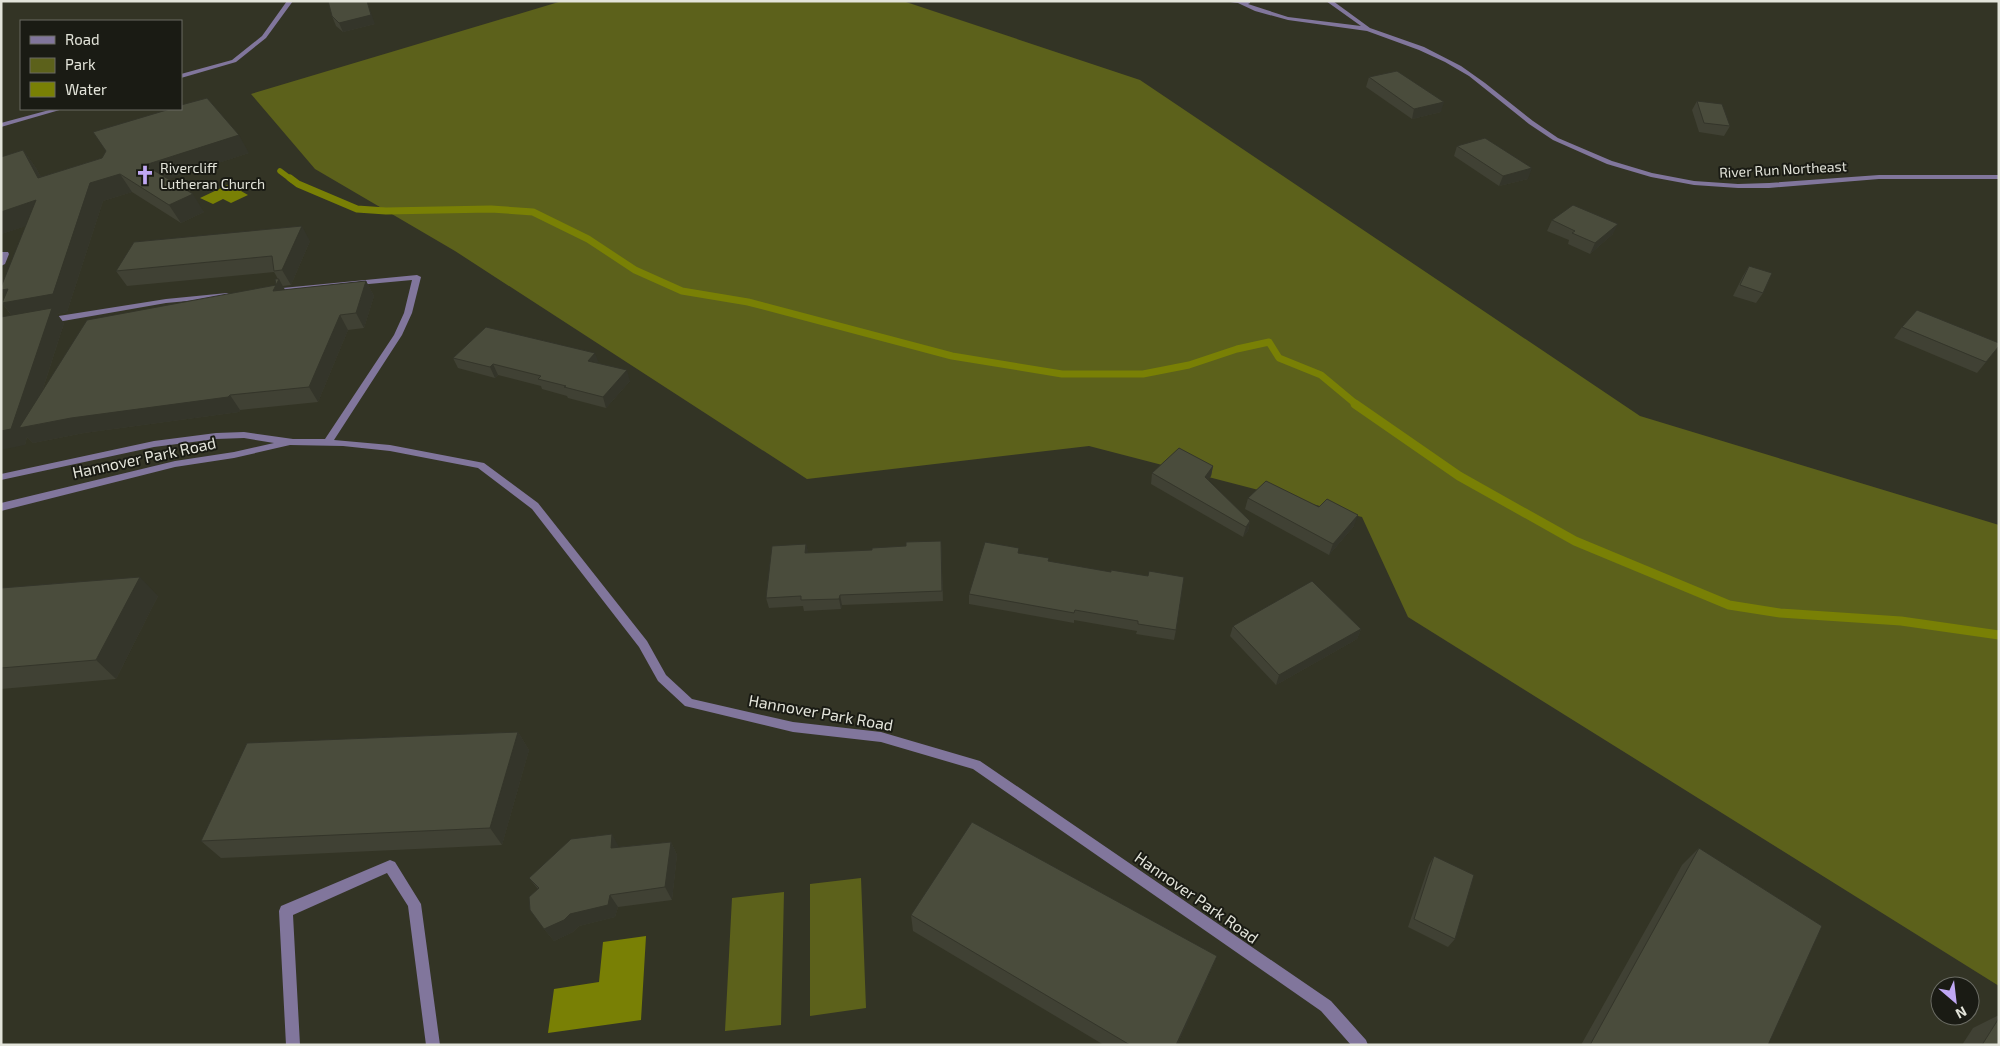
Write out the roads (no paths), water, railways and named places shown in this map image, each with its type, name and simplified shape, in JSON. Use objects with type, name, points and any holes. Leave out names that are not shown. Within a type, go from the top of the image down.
[{"type":"street","points":[[182,76],[234,61],[264,37],[290,1]]},
{"type":"street","points":[[1226,1],[1241,3],[1249,1]]},
{"type":"street","name":"River Run Northeast","points":[[1329,1],[1368,29]]},
{"type":"street","name":"River Run Northeast","points":[[1241,3],[1262,13],[1282,19],[1368,29],[1414,44],[1450,61],[1470,74],[1540,129],[1568,146],[1608,162],[1659,177],[1700,184],[1738,186],[1865,178],[1999,177]]},
{"type":"street","points":[[1,125],[56,110]]},
{"type":"street","points":[[1,264],[6,254]]},
{"type":"street","points":[[262,292],[417,277],[408,313],[398,335],[327,443]]},
{"type":"street","points":[[39,322],[166,300],[234,294]]},
{"type":"street","name":"Hannover Park Road","points":[[1,477],[92,456],[187,439],[244,435],[293,442],[390,448],[481,465],[535,506],[643,644],[662,678],[689,703],[793,727],[881,737],[976,765],[1326,1006],[1361,1045]]},
{"type":"street","name":"Hannover Park Road","points":[[1,507],[175,464],[234,455],[293,442]]},
{"type":"street","points":[[293,1045],[286,911],[390,866],[414,904],[433,1045]]},
{"type":"water","points":[[236,181],[249,187],[241,191],[248,195],[231,203],[223,199],[213,204],[200,198]]},
{"type":"water","points":[[646,936],[641,1020],[548,1033],[554,989],[599,982],[603,942]]},
{"type":"waterway","points":[[280,171],[292,180]]},
{"type":"waterway","points":[[290,178],[298,184],[357,209],[386,211],[491,209],[533,212],[588,239],[635,270],[682,291],[748,302],[952,356],[1062,374],[1143,374],[1189,365],[1237,349],[1269,342],[1279,358],[1321,375],[1357,405]]},
{"type":"waterway","points":[[1355,404],[1459,476],[1575,541],[1729,605],[1780,613],[1901,621],[1999,635]]},
{"type":"place","name":"Rivercliff Lutheran Church","points":[[145,175]]}]
